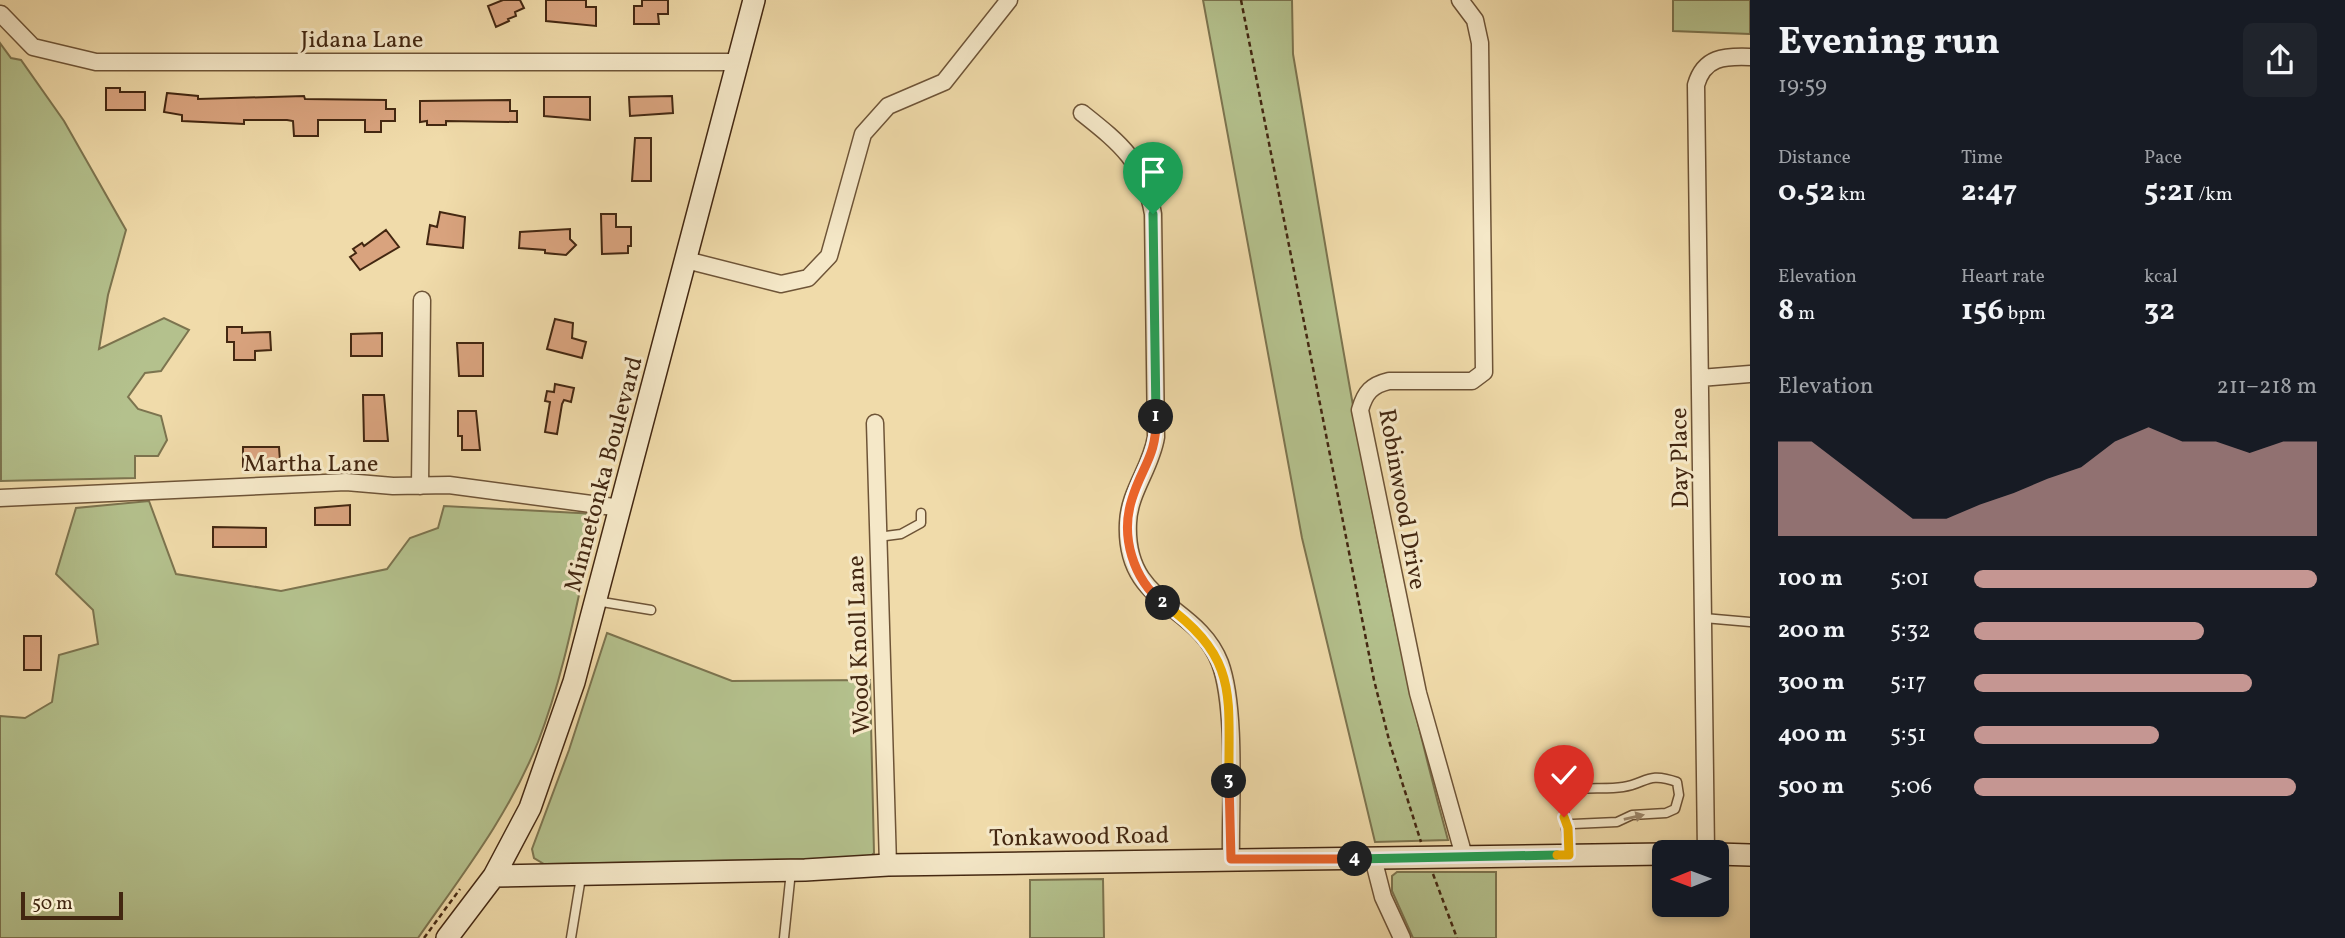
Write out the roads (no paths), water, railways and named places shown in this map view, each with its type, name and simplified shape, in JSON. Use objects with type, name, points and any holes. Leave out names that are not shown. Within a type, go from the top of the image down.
[{"type":"street","name":"Minnetonka Boulevard","points":[[447,938],[494,876],[530,808],[574,682],[754,0]]},
{"type":"street","points":[[686,260],[781,284],[808,278],[829,256],[863,134],[888,106],[944,82],[1009,0]]},
{"type":"street","name":"Robinwood Drive","points":[[1460,0],[1475,20],[1480,43],[1484,372],[1472,381],[1389,381],[1377,384],[1368,391],[1360,410],[1418,693],[1464,856]]},
{"type":"street","name":"Jidana Lane","points":[[1,14],[33,47],[96,62],[738,62]]},
{"type":"street","name":"Day Place","points":[[1706,840],[1696,85],[1705,66],[1722,56],[1750,57]]},
{"type":"street","points":[[1082,113],[1129,154],[1149,192],[1153,214],[1156,437],[1149,466],[1132,499],[1128,543],[1134,565],[1144,584],[1159,601],[1194,627],[1208,643],[1222,670],[1228,701],[1231,859]]},
{"type":"street","points":[[420,486],[422,300]]},
{"type":"street","points":[[1700,378],[1750,374]]},
{"type":"street","name":"Wood Knoll Lane","points":[[874,423],[888,865]]},
{"type":"street","name":"Martha Lane","points":[[0,498],[346,482],[449,485],[621,508]]},
{"type":"street","name":"Tonkawood Road","points":[[494,876],[791,871],[888,865],[1652,854]]},
{"type":"street","points":[[1729,855],[1750,855]]},
{"type":"street","points":[[1373,858],[1383,897],[1402,938]]},
{"type":"lane","points":[[878,537],[911,530],[921,523],[921,513]]},
{"type":"lane","points":[[596,601],[651,610]]},
{"type":"lane","points":[[1704,618],[1750,622]]},
{"type":"lane","points":[[1568,828],[1573,824],[1616,822],[1632,815],[1666,813],[1675,809],[1679,795],[1677,782],[1666,778],[1642,778],[1626,787],[1578,788],[1566,791],[1563,806],[1568,828],[1569,855]]},
{"type":"lane","points":[[784,938],[791,871]]},
{"type":"lane","points":[[571,938],[581,874]]}]
